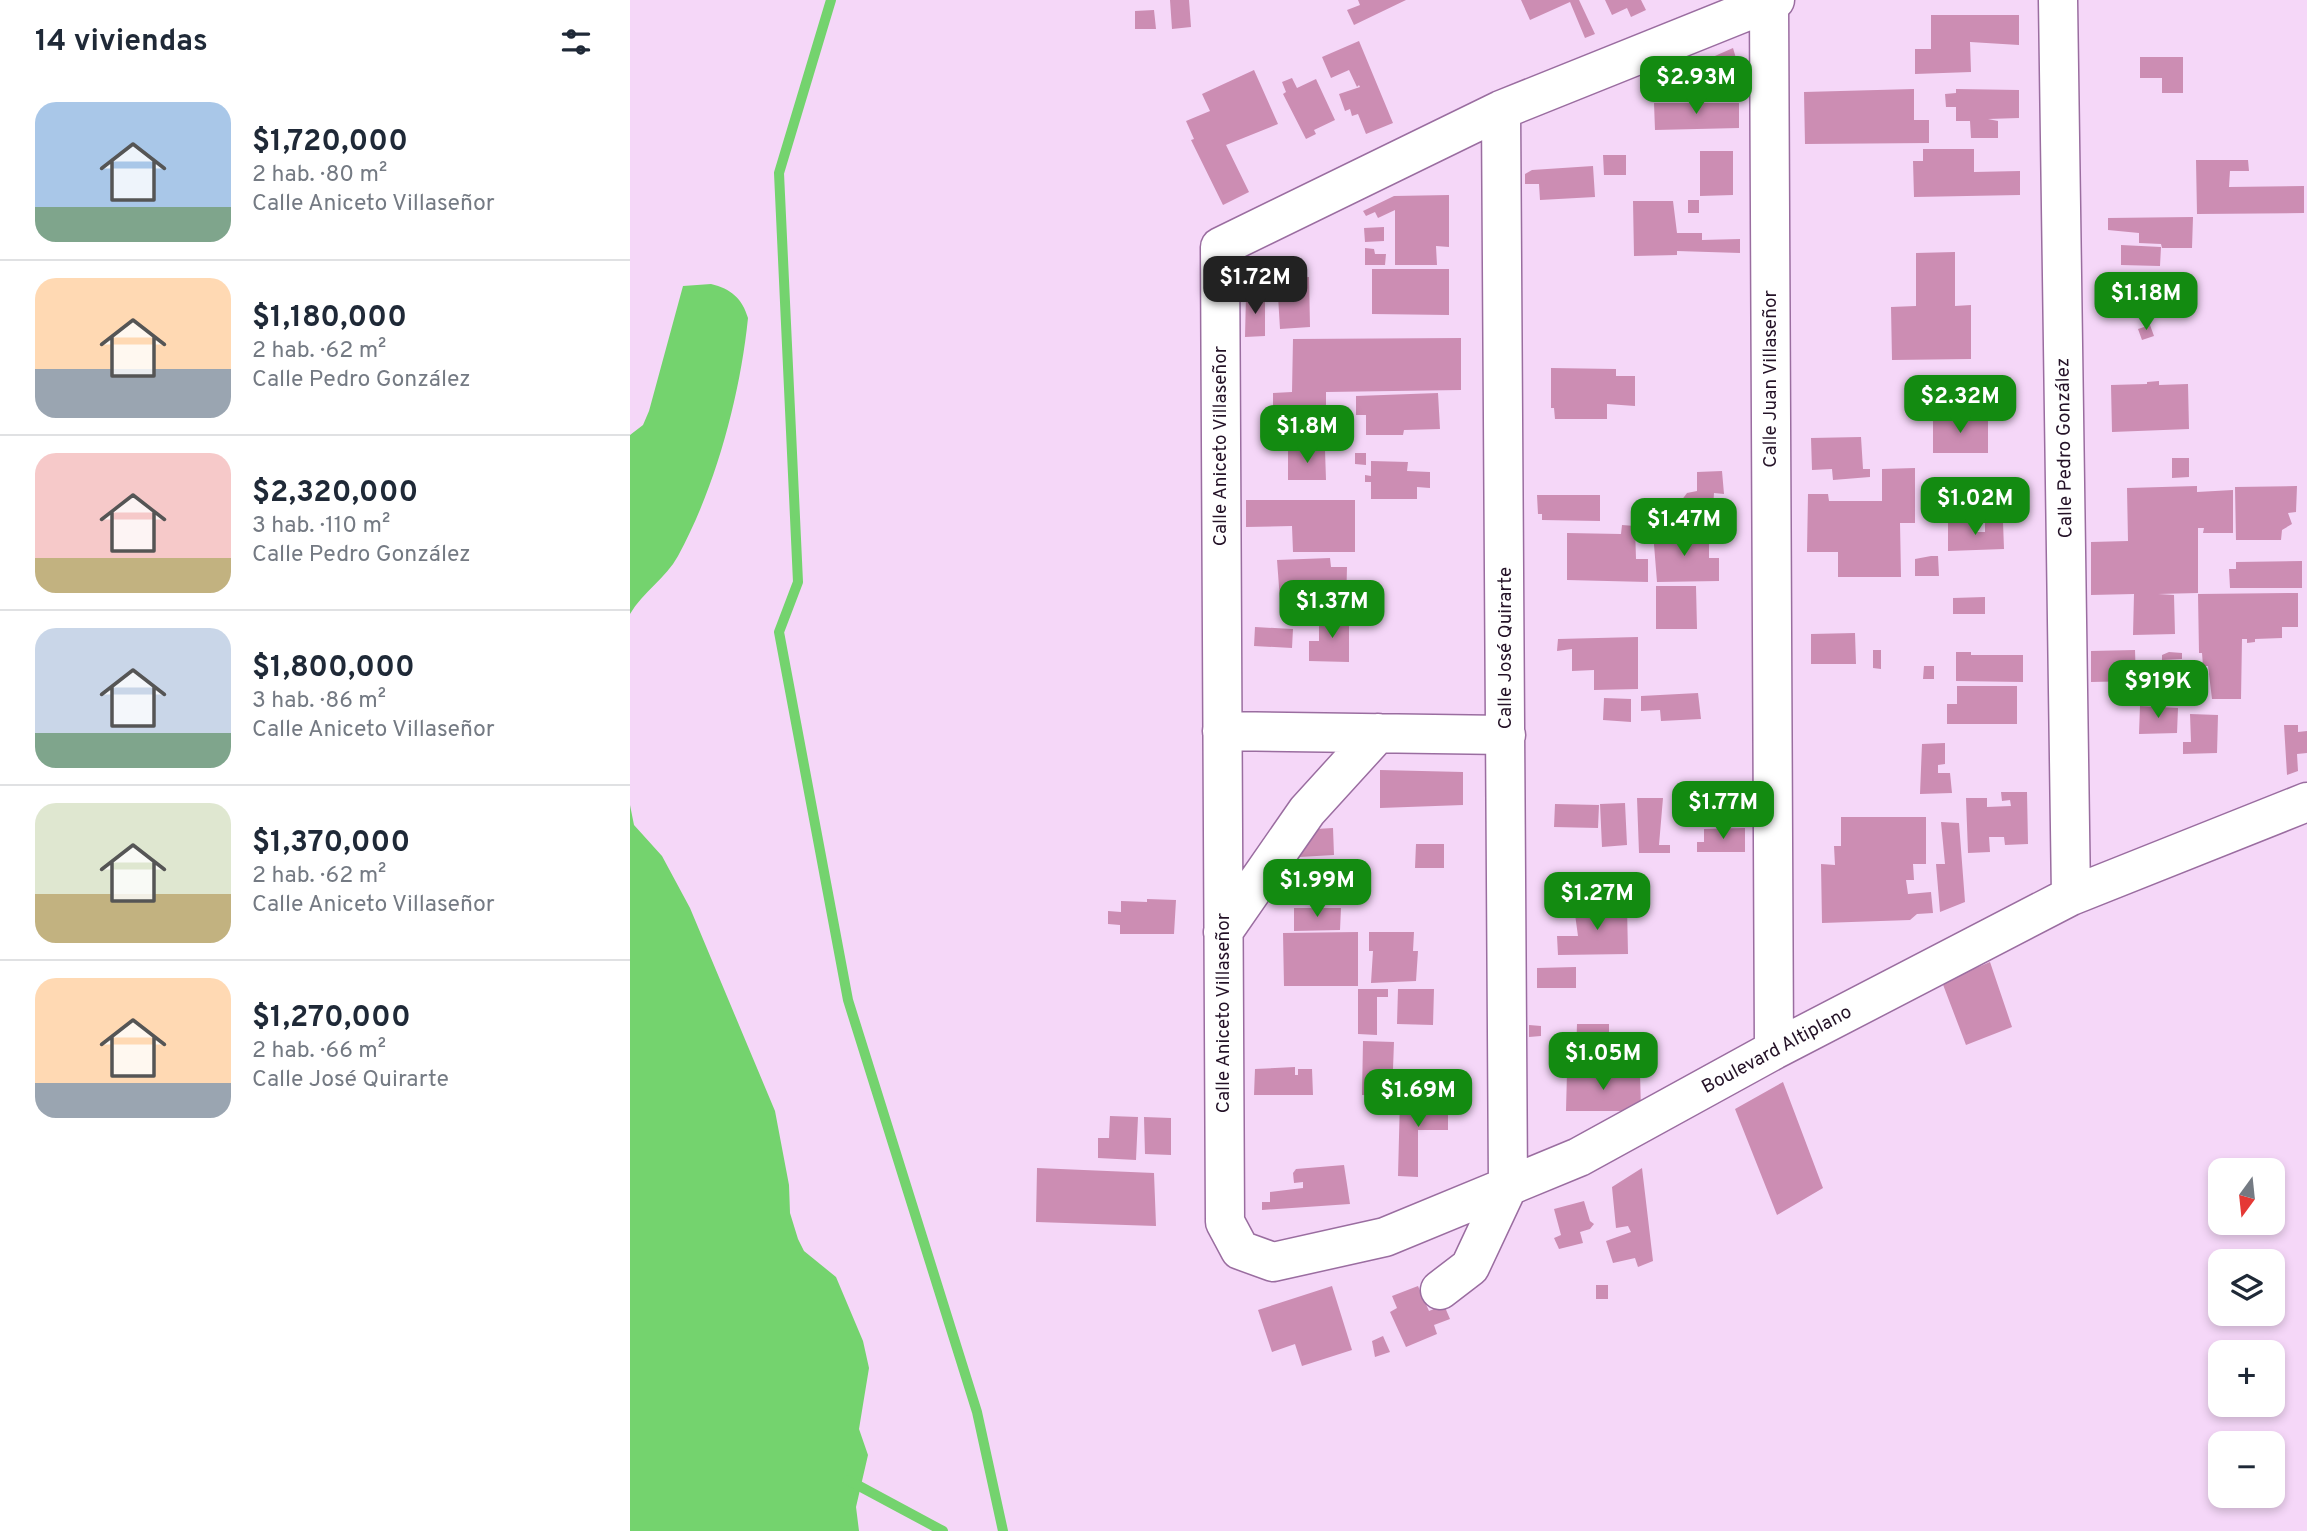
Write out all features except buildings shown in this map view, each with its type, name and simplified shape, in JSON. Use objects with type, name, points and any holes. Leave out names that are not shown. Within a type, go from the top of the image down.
[{"type":"street","name":"Calle Pedro González","points":[[2058,0],[2071,897]]},
{"type":"street","name":"Calle Aniceto Villaseñor","points":[[1240,1250],[1224,1222],[1220,247],[1501,110],[1772,1]]},
{"type":"street","name":"Calle Juan Villaseñor","points":[[1772,1],[1774,1050]]},
{"type":"street","name":"Calle José Quirarte","points":[[1501,110],[1508,1186]]},
{"type":"street","points":[[1222,731],[1507,735]]},
{"type":"street","points":[[1223,932],[1307,811],[1378,733]]},
{"type":"street","name":"Boulevard Altiplano","points":[[1240,1250],[1273,1262],[1385,1237],[1579,1157],[1774,1050],[2071,897],[2307,802]]},
{"type":"street","points":[[1440,1290],[1470,1267],[1508,1186]]},
{"type":"shaded area","points":[[711,284],[735,295],[748,318],[732,409],[715,471],[692,529],[673,564],[630,614],[630,435],[643,425],[649,411],[683,286]]},
{"type":"shaded area","points":[[630,805],[634,825],[662,856],[690,908],[775,1111],[789,1185],[790,1213],[798,1239],[804,1251],[836,1277],[863,1341],[869,1368],[859,1429],[868,1455],[856,1507],[859,1531],[630,1531]]},
{"type":"waterway","points":[[831,0],[779,173],[798,582],[779,632],[848,1000],[977,1412],[1003,1531]]},
{"type":"waterway","points":[[848,1480],[943,1531]]}]
